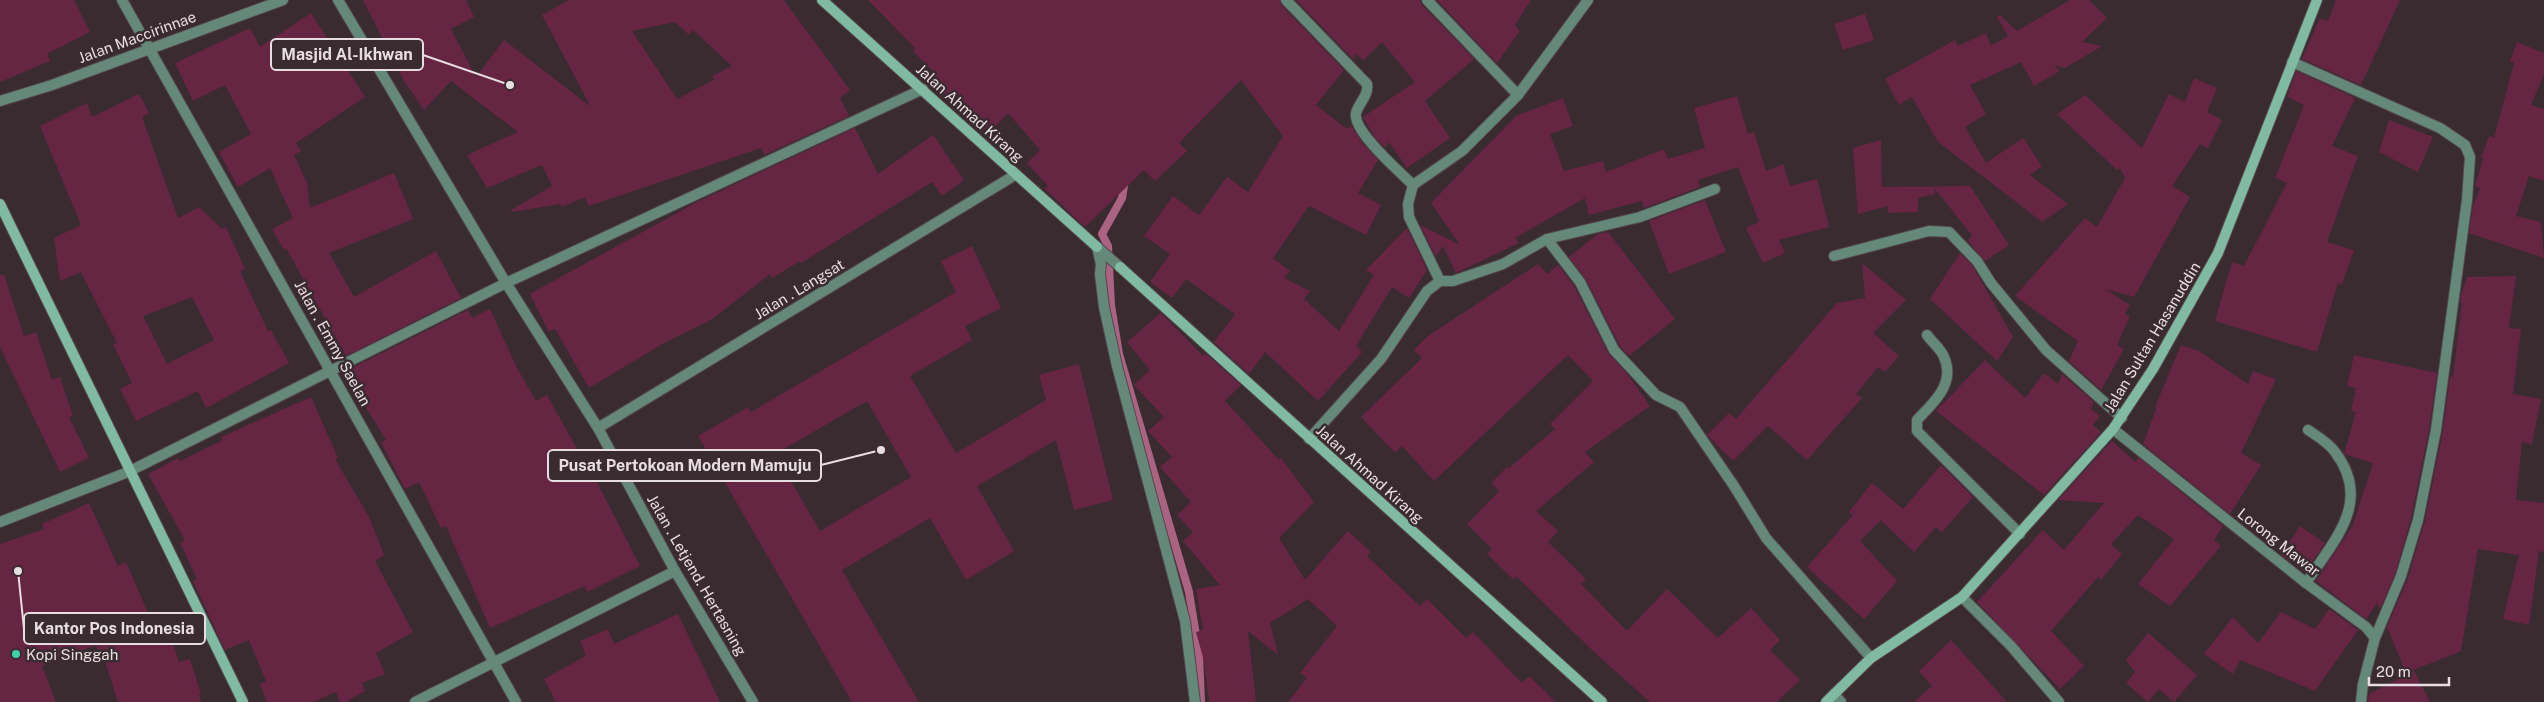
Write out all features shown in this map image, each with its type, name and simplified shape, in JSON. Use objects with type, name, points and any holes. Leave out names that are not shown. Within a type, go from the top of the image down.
[{"type":"main road","name":"Jalan Ahmad Kirang","points":[[822,0],[1098,248]]},
{"type":"main road","name":"Jalan Sultan Hasanuddin","points":[[1834,699],[1871,658],[1962,597],[2122,418],[2153,369],[2218,253],[2317,0]]},
{"type":"main road","points":[[0,204],[108,423],[128,472],[243,702]]},
{"type":"main road","name":"Jalan Ahmad Kirang","points":[[1120,267],[1602,702]]},
{"type":"street","name":"Jalan . Emmy Saelan","points":[[122,0],[516,702]]},
{"type":"street","name":"Jalan Maccirinnae","points":[[0,101],[52,85],[148,48],[283,0]]},
{"type":"street","name":"Jalan . Letjend. Hertasning","points":[[338,0],[506,284],[598,428],[675,572],[753,702]]},
{"type":"street","points":[[1286,0],[1367,84],[1367,93],[1356,113],[1356,122],[1365,136],[1412,186]]},
{"type":"street","points":[[1427,0],[1518,95]]},
{"type":"street","points":[[1440,281],[1409,217],[1408,204],[1412,186],[1462,151],[1518,95],[1588,0]]},
{"type":"street","points":[[2292,62],[2456,137],[2465,145],[2470,157],[2467,200],[2436,430],[2418,520],[2402,576],[2375,638],[2363,684],[2361,702]]},
{"type":"street","points":[[0,522],[128,472],[506,284],[923,89]]},
{"type":"street","name":"Jalan . Langsat","points":[[598,428],[1015,175]]},
{"type":"street","points":[[1309,439],[1381,359],[1427,291],[1440,281],[1453,281],[1503,264],[1547,239],[1640,217],[1715,188]]},
{"type":"street","points":[[1834,256],[1929,231],[1948,232],[1976,261],[1991,283],[2046,350],[2122,418]]},
{"type":"street","points":[[1547,239],[1580,282],[1614,350],[1656,395],[1680,408],[1734,486],[1766,538],[1871,658]]},
{"type":"street","points":[[1098,248],[1120,267]]},
{"type":"street","points":[[1098,248],[1104,307],[1117,366],[1185,621],[1195,702]]},
{"type":"street","points":[[1927,335],[1944,356],[1948,371],[1946,384],[1940,395],[1917,420],[1917,431],[2020,534]]},
{"type":"street","name":"Lorong Mawar","points":[[2113,430],[2366,627],[2375,638]]},
{"type":"street","points":[[2306,582],[2346,522],[2351,509],[2352,494],[2350,477],[2335,450],[2308,430]]},
{"type":"street","points":[[415,702],[675,572]]},
{"type":"street","points":[[1962,597],[2011,646],[2059,702]]},
{"type":"building","points":[[0,0],[74,0],[90,32],[47,54],[50,61],[0,82]]},
{"type":"building","points":[[363,0],[466,0],[474,17],[451,29],[476,77],[504,40],[591,107],[542,15],[569,0],[784,0],[850,90],[840,98],[849,116],[764,155],[761,148],[589,206],[585,197],[562,207],[560,204],[512,212],[511,210],[552,186],[542,165],[487,188],[467,155],[518,132],[451,81],[424,110],[404,81]],"holes":[[[675,22],[689,35],[693,30],[732,66],[712,76],[714,80],[677,99],[632,31]]]},
{"type":"building","points":[[868,0],[1279,0],[1281,5],[1344,70],[1316,105],[1347,129],[1351,126],[1363,144],[1378,160],[1358,193],[1381,205],[1366,235],[1309,206],[1273,258],[1290,271],[1284,278],[1310,291],[1304,299],[1339,331],[1374,275],[1366,270],[1407,228],[1427,270],[1409,298],[1392,287],[1356,346],[1362,352],[1318,401],[1265,352],[1249,374],[1214,342],[1235,314],[1186,279],[1172,298],[1150,282],[1170,254],[1144,236],[1173,196],[1199,215],[1227,177],[1248,192],[1283,136],[1241,80],[1179,143],[1187,151],[1155,181],[1144,170],[1085,227],[1045,189],[1048,186],[1027,163],[1040,150],[1008,113],[987,136],[930,82],[936,75],[913,51],[915,48]]},
{"type":"building","points":[[1296,0],[1420,0],[1422,5],[1474,59],[1425,101],[1450,138],[1407,168],[1389,142],[1385,148],[1374,136],[1363,117],[1415,82],[1382,42],[1363,61],[1357,54],[1353,59]]},
{"type":"building","points":[[1437,0],[1531,0],[1515,25],[1520,31],[1497,63]]},
{"type":"building","points":[[2070,0],[2089,0],[2107,18],[2082,42],[2102,46],[2065,68],[2054,65],[2060,71],[2034,86],[2021,62],[1970,85],[1986,114],[1965,127],[1986,163],[2023,138],[2042,166],[2030,175],[2068,204],[2042,222],[1938,142],[1912,97],[1899,105],[1885,79],[1955,40],[1958,46],[1986,33],[1991,46],[2008,36],[1997,17],[2000,15],[2017,31]]},
{"type":"building","points":[[2336,0],[2400,0],[2361,85],[2302,59],[2320,18],[2328,21]]},
{"type":"building","points":[[311,13],[365,97],[296,143],[301,151],[294,155],[307,183],[310,208],[394,173],[413,219],[329,253],[354,297],[436,251],[461,298],[346,356],[286,248],[284,250],[272,229],[293,218],[270,168],[238,187],[219,152],[251,134],[225,85],[193,101],[175,63],[250,28],[260,47]]},
{"type":"building","points":[[1865,14],[1874,40],[1843,50],[1834,24]]},
{"type":"building","points":[[2517,42],[2544,53],[2544,74],[2531,105],[2544,109],[2544,181],[2529,176],[2516,216],[2541,222],[2544,258],[2469,233],[2473,206],[2480,188],[2475,186],[2483,159],[2481,158],[2489,136],[2494,138],[2514,63],[2510,61]]},
{"type":"building","points":[[2296,71],[2355,98],[2332,146],[2358,156],[2327,242],[2354,250],[2342,284],[2338,283],[2317,352],[2215,321],[2232,262],[2244,266],[2287,183],[2275,178],[2304,105],[2287,97]]},
{"type":"building","points":[[2194,78],[2217,88],[2207,112],[2222,120],[2208,148],[2200,144],[2172,186],[2190,197],[2134,297],[2105,289],[2130,305],[2125,314],[2130,316],[2117,345],[2124,349],[2101,390],[2069,361],[2078,341],[2015,296],[2085,218],[2097,227],[2125,178],[2120,168],[2117,170],[2057,114],[2085,95],[2142,148],[2169,94],[2185,102]]},
{"type":"building","points":[[139,94],[149,113],[142,117],[178,218],[199,207],[222,229],[226,227],[245,269],[240,271],[268,331],[271,330],[289,363],[206,408],[198,391],[136,421],[120,389],[132,383],[113,344],[117,343],[81,272],[60,281],[54,238],[81,225],[40,126],[87,103],[92,117]],"holes":[[[192,297],[214,340],[167,364],[143,316]]]},
{"type":"building","points":[[1737,96],[1748,134],[1754,132],[1766,171],[1783,164],[1790,186],[1817,179],[1829,227],[1779,240],[1785,253],[1763,263],[1746,228],[1759,222],[1738,167],[1698,180],[1700,187],[1644,208],[1642,201],[1589,215],[1585,198],[1515,238],[1519,243],[1456,273],[1443,246],[1436,257],[1420,225],[1460,245],[1431,203],[1516,116],[1563,98],[1573,126],[1550,134],[1564,171],[1603,161],[1606,172],[1664,149],[1668,159],[1705,148],[1694,108]]},
{"type":"building","points":[[2389,120],[2433,137],[2418,172],[2379,152]]},
{"type":"building","points":[[855,128],[878,174],[933,135],[964,180],[942,196],[932,182],[801,263],[800,261],[772,278],[770,274],[711,320],[664,343],[589,388],[555,329],[549,332],[530,294],[697,202]]},
{"type":"building","points":[[1881,140],[1882,187],[1970,186],[2009,245],[1985,261],[1968,241],[1972,235],[1934,188],[1935,194],[1918,198],[1918,212],[1888,213],[1888,206],[1858,214],[1853,148]]},
{"type":"building","points":[[1705,200],[1726,252],[1669,274],[1649,221]]},
{"type":"building","points":[[1608,232],[1675,319],[1629,356],[1620,346],[1586,279],[1569,257],[1598,234]]},
{"type":"building","points":[[972,246],[1001,308],[965,326],[972,340],[910,376],[956,453],[1046,400],[1039,375],[1079,364],[1113,500],[1074,510],[1056,440],[977,486],[1014,551],[966,580],[930,518],[842,570],[919,702],[852,702],[698,436],[748,407],[751,412],[956,292],[941,261]],"holes":[[[867,401],[911,477],[820,531],[775,454]]]},
{"type":"building","points":[[1960,253],[1972,265],[2013,337],[1997,361],[1930,299]]},
{"type":"building","points":[[1862,263],[1906,300],[1873,333],[1899,356],[1885,372],[1878,367],[1856,394],[1862,398],[1807,460],[1768,426],[1733,461],[1707,435],[1729,413],[1736,419],[1837,303],[1865,298]]},
{"type":"building","points":[[1538,264],[1547,274],[1558,265],[1574,286],[1608,353],[1629,376],[1650,406],[1585,452],[1594,462],[1536,511],[1558,531],[1548,542],[1586,579],[1581,584],[1627,631],[1667,589],[1718,638],[1751,608],[1780,640],[1770,650],[1800,680],[1777,702],[1650,702],[1594,652],[1516,576],[1513,579],[1487,554],[1492,549],[1467,524],[1499,491],[1491,483],[1507,467],[1509,468],[1555,429],[1550,424],[1593,381],[1568,355],[1434,481],[1402,446],[1395,453],[1361,417],[1422,358],[1414,350],[1428,336]]},
{"type":"building","points":[[0,275],[4,275],[24,336],[36,332],[52,380],[60,377],[73,416],[69,417],[89,458],[60,472],[0,347]]},
{"type":"building","points":[[2516,276],[2509,328],[2521,329],[2513,394],[2541,399],[2532,444],[2522,442],[2516,500],[2544,503],[2544,552],[2539,551],[2529,625],[2503,619],[2519,555],[2478,549],[2461,651],[2406,673],[2387,627],[2408,578],[2425,521],[2443,431],[2450,376],[2453,377],[2462,303],[2460,303],[2461,295],[2467,277]]},
{"type":"building","points":[[490,309],[517,368],[536,401],[547,395],[581,456],[583,455],[640,566],[587,592],[585,586],[490,628],[446,526],[441,528],[419,482],[405,489],[381,442],[386,440],[349,380],[357,376],[352,368],[468,310],[472,318]]},
{"type":"building","points":[[1161,313],[1203,356],[1205,353],[1241,385],[1225,401],[1279,460],[1281,458],[1314,502],[1279,538],[1305,580],[1348,531],[1371,552],[1367,556],[1420,606],[1427,599],[1466,638],[1473,632],[1522,683],[1529,676],[1556,702],[1288,702],[1307,678],[1300,673],[1337,626],[1308,599],[1270,623],[1278,655],[1248,631],[1256,702],[1209,702],[1204,661],[1196,632],[1203,630],[1196,589],[1220,585],[1183,541],[1193,532],[1177,515],[1191,502],[1160,467],[1172,457],[1148,431],[1164,417],[1134,385],[1150,370],[1127,342]]},
{"type":"building","points":[[2181,345],[2199,351],[2248,384],[2253,371],[2276,379],[2241,453],[2261,465],[2230,514],[2143,444],[2157,407],[2155,407]]},
{"type":"building","points":[[2354,355],[2437,373],[2429,429],[2411,518],[2395,574],[2380,609],[2377,603],[2366,619],[2316,581],[2353,525],[2373,463],[2344,454],[2356,412],[2351,411],[2356,388],[2347,386]]},
{"type":"building","points":[[1985,360],[2025,398],[2044,373],[2058,384],[2062,374],[2094,402],[2091,409],[2100,416],[2093,425],[2101,432],[2044,495],[1936,411]]},
{"type":"building","points":[[311,397],[338,458],[335,459],[369,517],[384,555],[375,561],[413,632],[376,653],[385,674],[362,683],[365,691],[346,702],[340,702],[336,692],[313,702],[267,702],[260,684],[266,681],[249,640],[225,650],[193,581],[197,579],[180,543],[185,540],[148,474],[178,458],[180,461],[223,440],[221,437]]},
{"type":"building","points":[[2112,441],[2136,462],[2138,457],[2223,526],[2214,540],[2221,546],[2170,606],[2138,584],[2174,539],[2138,515],[2111,544],[2122,554],[2101,580],[2098,577],[2051,631],[2084,666],[2060,689],[1977,602],[2043,530],[2064,550],[2104,503],[2058,500]]},
{"type":"building","points":[[1941,465],[1973,497],[1942,532],[1936,527],[1914,552],[1881,520],[1860,541],[1897,581],[1864,619],[1807,567],[1853,515],[1849,512],[1872,483],[1903,509]]},
{"type":"building","points":[[89,503],[118,566],[126,562],[159,638],[170,634],[179,662],[190,659],[201,694],[199,695],[201,702],[118,702],[103,655],[100,657],[96,645],[42,666],[56,702],[0,702],[0,544],[44,529],[42,524]]},
{"type":"building","points":[[2300,526],[2325,543],[2305,572],[2281,555]]},
{"type":"building","points":[[2329,609],[2358,630],[2315,691],[2240,660],[2233,674],[2204,654],[2233,617],[2258,643],[2281,612],[2315,629]]},
{"type":"building","points":[[678,614],[720,702],[556,702],[544,679],[586,656],[580,641],[608,629],[614,644]]},
{"type":"building","points":[[2148,633],[2197,675],[2174,702],[2159,689],[2148,702],[2126,683],[2135,672],[2126,660]]},
{"type":"building","points":[[1951,640],[2007,702],[1914,702],[1932,686],[1919,671]]},
{"type":"building","points":[[2414,671],[2430,702],[2368,702],[2369,694]]},
{"type":"waterway","points":[[1125,180],[1122,198],[1102,234],[1108,246],[1111,305],[1119,354],[1189,592],[1199,654],[1201,702]]},
{"type":"place","name":"Masjid Al-Ikhwan","points":[[510,85]]},
{"type":"place","name":"Pusat Pertokoan Modern Mamuju","points":[[881,450]]},
{"type":"place","name":"Kantor Pos Indonesia","points":[[18,571]]},
{"type":"place","name":"Kopi Singgah","points":[[16,654]]}]
